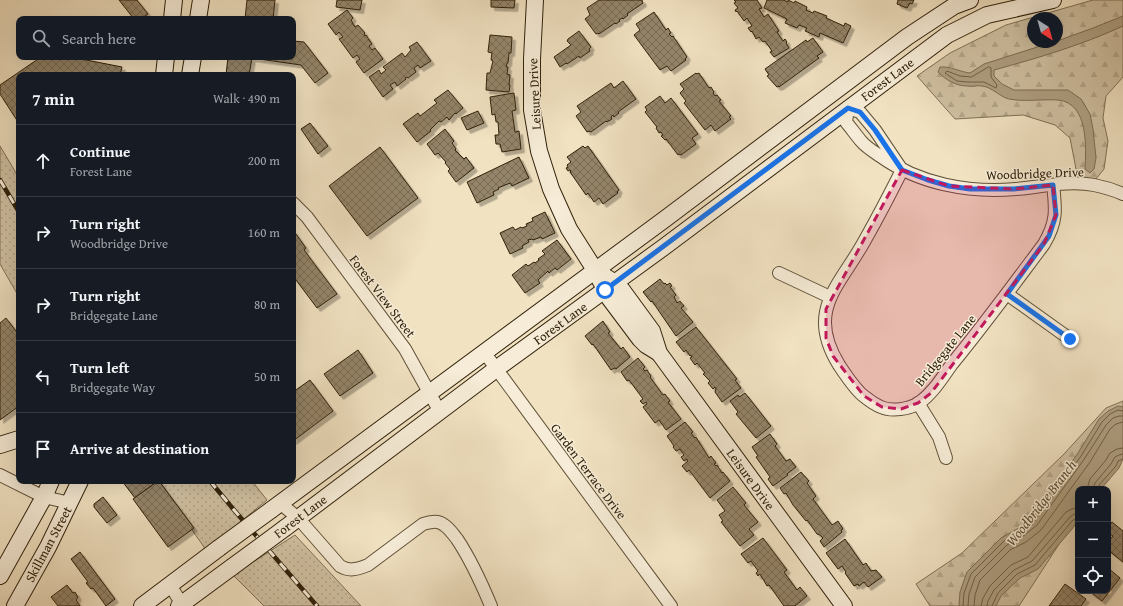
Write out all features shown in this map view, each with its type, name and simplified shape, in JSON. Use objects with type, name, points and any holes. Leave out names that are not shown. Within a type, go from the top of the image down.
[{"type":"main road","points":[[172,16],[174,0]]},
{"type":"main road","points":[[198,16],[201,0]]},
{"type":"main road","name":"Leisure Drive","points":[[535,0],[532,59],[532,110],[539,151],[559,210],[579,246],[595,270],[652,331],[659,353],[844,606]]},
{"type":"main road","name":"Forest Lane","points":[[142,606],[907,37],[941,13],[970,0]]},
{"type":"main road","points":[[988,15],[995,4],[1009,0]]},
{"type":"main road","name":"Forest Lane","points":[[181,605],[496,369],[947,35],[988,15],[1053,0]]},
{"type":"main road","points":[[164,72],[166,60]]},
{"type":"main road","points":[[190,72],[192,60]]},
{"type":"main road","points":[[837,90],[848,108]]},
{"type":"main road","points":[[0,445],[16,440]]},
{"type":"main road","name":"Skillman Street","points":[[0,576],[50,484]]},
{"type":"main road","name":"Skillman Street","points":[[15,606],[48,547],[79,484]]},
{"type":"street","points":[[848,108],[860,112],[875,130],[902,170]]},
{"type":"street","name":"Woodbridge Drive","points":[[848,108],[846,122],[861,141],[870,149],[902,170],[928,180],[949,186],[970,189],[1014,189],[1079,183],[1094,185],[1123,194]]},
{"type":"street","name":"Bridgegate Lane","points":[[902,170],[866,240],[830,297],[826,309],[824,324],[826,338],[833,356],[844,373],[864,396],[882,407],[901,409],[918,403],[931,392],[1007,294],[1049,236],[1056,215],[1053,185]]},
{"type":"street","name":"Forest View Street","points":[[296,206],[307,217],[405,349],[440,412]]},
{"type":"street","points":[[779,273],[830,297]]},
{"type":"street","points":[[1007,294],[1070,339]]},
{"type":"street","name":"Garden Terrace Drive","points":[[484,352],[671,606]]},
{"type":"street","points":[[918,403],[939,436],[946,458]]},
{"type":"street","points":[[0,475],[16,483]]},
{"type":"street","points":[[18,484],[44,497],[70,503]]},
{"type":"street","points":[[276,506],[298,518],[340,566],[347,570],[358,569],[368,565],[423,524],[434,521],[444,524],[466,553],[478,575],[491,606]]},
{"type":"street","points":[[170,585],[181,605]]},
{"type":"highlighted area","points":[[902,170],[949,186],[1014,189],[1053,185],[1056,215],[1044,244],[931,393],[918,403],[901,409],[882,407],[864,396],[833,356],[826,338],[826,309]]},
{"type":"green space","points":[[1093,0],[1123,0],[1123,77],[1106,96],[1103,118],[1108,141],[1104,169],[1096,179],[1081,178],[1076,169],[1070,138],[1055,125],[1023,115],[955,119],[917,76],[950,53],[1006,25],[1027,19],[1027,48],[1063,48],[1063,12],[1051,12]]},
{"type":"green space","points":[[0,146],[16,173],[16,292],[0,264]]},
{"type":"green space","points":[[1123,401],[1123,457],[1082,486],[1075,486],[1075,520],[1019,606],[930,606],[916,584],[962,553],[1064,454],[1106,408]]},
{"type":"green space","points":[[160,484],[254,484],[267,500],[206,550]]},
{"type":"green space","points":[[295,535],[361,606],[264,606],[233,575]]},
{"type":"water","points":[[1123,16],[1123,26],[1107,33],[1060,51],[994,70],[994,76],[1002,84],[1014,90],[1068,90],[1081,99],[1090,114],[1093,129],[1096,158],[1094,169],[1090,173],[1085,169],[1086,150],[1084,128],[1075,109],[1068,103],[1058,100],[1009,99],[986,87],[963,86],[955,84],[944,78],[938,72],[940,67],[944,67],[970,73],[984,64],[1034,48],[1063,48],[1063,39]]},
{"type":"water","points":[[1118,406],[1123,407],[1123,459],[1119,468],[1104,486],[1075,486],[1075,525],[1038,569],[1020,578],[1001,596],[996,606],[959,606],[960,592],[967,572],[1001,538],[1031,519],[1078,453],[1099,419],[1108,411]]},
{"type":"building","points":[[119,0],[137,0],[148,14],[145,16],[132,16]]},
{"type":"building","points":[[247,0],[275,0],[273,16],[245,16]]},
{"type":"building","points":[[337,0],[362,0],[360,10],[336,7]]},
{"type":"building","points":[[491,0],[515,0],[514,8],[491,7]]},
{"type":"building","points":[[599,0],[642,0],[643,3],[627,14],[628,15],[623,19],[622,18],[619,20],[620,21],[616,24],[615,23],[599,34],[596,34],[585,19],[590,15],[587,8]]},
{"type":"building","points":[[734,0],[757,0],[762,8],[759,9],[764,17],[768,14],[779,31],[777,32],[783,41],[785,39],[789,48],[774,57],[765,41],[763,42],[759,37],[756,39],[752,31],[751,32],[748,28],[752,26],[747,18],[744,21],[737,11],[736,12],[735,10],[738,8],[734,3],[736,2]]},
{"type":"building","points":[[767,0],[784,0],[788,2],[788,0],[794,3],[795,1],[807,7],[806,10],[813,13],[814,11],[827,16],[826,18],[844,26],[845,23],[851,26],[843,43],[820,33],[819,37],[805,31],[807,28],[799,25],[797,28],[785,23],[787,19],[764,8]]},
{"type":"building","points":[[898,0],[914,0],[907,8],[897,4]]},
{"type":"building","points":[[347,10],[353,18],[351,20],[355,27],[358,25],[365,33],[365,36],[366,35],[372,44],[369,46],[372,50],[375,48],[383,59],[364,73],[356,62],[360,59],[357,55],[353,58],[339,39],[343,37],[339,32],[336,35],[328,24]]},
{"type":"building","points":[[654,12],[666,30],[668,28],[671,33],[669,34],[672,37],[673,36],[687,57],[685,59],[686,60],[671,71],[667,66],[660,70],[634,35],[640,30],[636,24]]},
{"type":"building","points":[[579,31],[591,47],[589,49],[590,51],[580,58],[579,56],[560,67],[554,57],[571,45],[567,41],[568,39]]},
{"type":"building","points":[[490,35],[512,37],[511,53],[509,53],[506,67],[508,67],[507,74],[510,75],[509,92],[486,90],[487,73],[490,73],[493,61],[491,60],[492,53],[488,52]]},
{"type":"building","points":[[813,38],[823,52],[817,56],[819,58],[777,87],[767,76],[769,75],[765,69],[806,40],[807,42]]},
{"type":"building","points":[[296,41],[304,42],[328,73],[315,83],[301,65],[266,60],[296,60]]},
{"type":"building","points":[[417,42],[431,61],[420,68],[418,65],[414,68],[416,72],[408,78],[405,78],[406,79],[397,86],[395,82],[390,85],[393,89],[383,97],[369,77],[379,70],[381,74],[386,70],[383,67],[402,53],[405,57],[411,50],[409,47]]},
{"type":"building","points":[[37,60],[86,60],[122,67],[121,72],[19,72]]},
{"type":"building","points":[[228,60],[252,60],[250,72],[226,72]]},
{"type":"building","points":[[696,73],[699,73],[709,88],[711,87],[715,96],[717,95],[721,100],[719,101],[731,116],[729,117],[731,119],[715,131],[711,125],[705,130],[684,103],[686,101],[680,93],[684,89],[680,84]]},
{"type":"building","points":[[16,74],[16,119],[0,94],[0,85]]},
{"type":"building","points":[[623,81],[636,99],[618,112],[619,113],[614,117],[613,115],[611,117],[612,119],[607,122],[606,121],[591,132],[587,132],[576,116],[581,112],[577,106],[611,83],[614,88]]},
{"type":"building","points":[[448,90],[463,108],[456,114],[455,113],[449,120],[447,117],[441,122],[439,121],[430,130],[431,131],[417,142],[403,124],[418,113],[420,116],[437,103],[434,100]]},
{"type":"building","points":[[514,93],[516,110],[512,111],[515,132],[519,131],[521,149],[502,152],[500,144],[496,144],[495,135],[499,135],[498,122],[496,122],[495,114],[492,115],[490,97]]},
{"type":"building","points":[[660,96],[665,103],[671,98],[698,134],[692,138],[696,144],[681,155],[678,155],[666,139],[665,140],[661,136],[663,135],[661,132],[659,133],[656,128],[657,127],[645,112],[647,110],[645,107]]},
{"type":"building","points":[[478,111],[484,123],[467,130],[461,118]]},
{"type":"building","points":[[310,123],[328,146],[318,154],[301,129]]},
{"type":"building","points":[[445,129],[454,141],[452,143],[456,149],[455,150],[464,159],[466,157],[474,168],[456,182],[448,171],[450,169],[445,163],[446,162],[438,153],[435,155],[427,144]]},
{"type":"building","points":[[583,146],[585,148],[588,146],[619,190],[617,192],[618,193],[603,204],[599,198],[594,202],[588,193],[586,195],[570,172],[571,171],[568,171],[566,168],[571,162],[567,157]]},
{"type":"building","points":[[380,147],[418,198],[367,236],[329,186]]},
{"type":"building","points":[[519,157],[529,178],[512,186],[510,183],[498,188],[499,189],[493,192],[494,195],[477,203],[467,182]]},
{"type":"building","points":[[545,212],[555,233],[542,239],[541,237],[528,240],[529,242],[522,246],[523,248],[510,254],[500,233],[513,227],[515,230],[527,226],[526,224],[533,221],[532,218]]},
{"type":"building","points":[[296,234],[306,248],[304,250],[337,294],[317,308],[296,280]]},
{"type":"building","points":[[557,240],[571,259],[557,270],[555,268],[549,273],[548,271],[538,280],[540,283],[525,293],[512,275],[526,264],[528,266],[539,260],[538,259],[545,254],[542,251]]},
{"type":"building","points":[[660,279],[664,284],[665,283],[667,285],[670,283],[672,286],[670,287],[676,295],[674,297],[677,303],[680,301],[684,306],[681,308],[693,322],[676,336],[652,301],[651,302],[643,292]]},
{"type":"building","points":[[6,318],[16,331],[16,408],[0,420],[0,323]]},
{"type":"building","points":[[603,321],[610,332],[608,333],[621,349],[623,347],[630,357],[616,369],[614,368],[611,370],[593,344],[592,345],[585,336]]},
{"type":"building","points":[[696,327],[737,379],[735,380],[741,388],[722,402],[715,392],[715,387],[713,389],[708,383],[710,381],[703,374],[705,373],[697,363],[695,365],[690,358],[692,357],[691,355],[690,356],[686,350],[684,352],[676,342]]},
{"type":"building","points":[[358,350],[373,373],[340,396],[324,374]]},
{"type":"building","points":[[638,358],[645,367],[643,369],[645,371],[647,370],[651,376],[650,377],[663,395],[665,394],[670,401],[668,402],[681,419],[666,430],[659,420],[655,423],[643,407],[647,404],[646,402],[643,404],[640,401],[643,399],[621,372]]},
{"type":"building","points":[[310,380],[333,411],[296,439],[296,390]]},
{"type":"building","points":[[745,393],[771,426],[756,438],[736,414],[738,412],[730,401],[738,395],[739,397]]},
{"type":"building","points":[[685,422],[709,458],[711,456],[716,463],[714,464],[716,466],[717,465],[730,481],[710,498],[689,470],[687,472],[682,466],[688,461],[687,459],[684,461],[681,457],[684,455],[680,449],[676,451],[667,436]]},
{"type":"building","points":[[770,434],[777,444],[775,446],[786,461],[790,459],[796,467],[773,486],[768,479],[770,477],[756,457],[758,456],[752,447]]},
{"type":"building","points":[[801,472],[809,481],[807,483],[816,496],[813,499],[832,525],[838,521],[843,529],[841,530],[842,532],[824,547],[820,541],[823,538],[817,534],[807,520],[806,521],[793,505],[786,493],[784,494],[780,488]]},
{"type":"building","points":[[124,484],[154,484],[135,498]]},
{"type":"building","points":[[154,484],[161,484],[194,528],[168,547],[133,499]]},
{"type":"building","points":[[733,487],[746,503],[744,505],[758,522],[749,529],[754,535],[740,546],[721,522],[723,521],[719,515],[725,511],[717,500]]},
{"type":"building","points":[[103,497],[117,515],[107,523],[94,507],[94,504]]},
{"type":"building","points":[[1112,522],[1123,531],[1123,562],[1111,552],[1111,538],[1113,536],[1111,535]]},
{"type":"building","points":[[763,538],[787,570],[784,572],[797,590],[800,587],[807,596],[795,606],[784,606],[769,585],[767,586],[760,574],[758,576],[756,573],[758,571],[751,561],[748,563],[741,554]]},
{"type":"building","points":[[845,539],[863,565],[866,563],[871,571],[876,570],[882,577],[868,587],[864,582],[859,586],[858,584],[854,586],[842,566],[838,569],[826,553]]},
{"type":"building","points":[[80,552],[115,599],[106,606],[93,588],[91,589],[86,583],[88,582],[71,559]]},
{"type":"building","points":[[1111,570],[1120,578],[1111,590]]},
{"type":"building","points":[[1065,584],[1075,591],[1075,594],[1079,594],[1086,599],[1081,606],[1049,606]]},
{"type":"building","points":[[67,585],[73,593],[75,592],[78,597],[76,600],[80,606],[58,606],[51,597]]},
{"type":"building","points":[[1093,594],[1107,594],[1102,601]]},
{"type":"railway","points":[[0,180],[16,207]]},
{"type":"railway","points":[[212,484],[317,606]]},
{"type":"route","points":[[605,290],[848,108],[860,112],[875,130],[902,170],[928,180],[949,186],[970,189],[1014,189],[1053,185],[1056,215],[1049,236],[1007,294],[1070,339]]},
{"type":"water label","name":"Woodbridge Branch","points":[[1041,503]]}]
